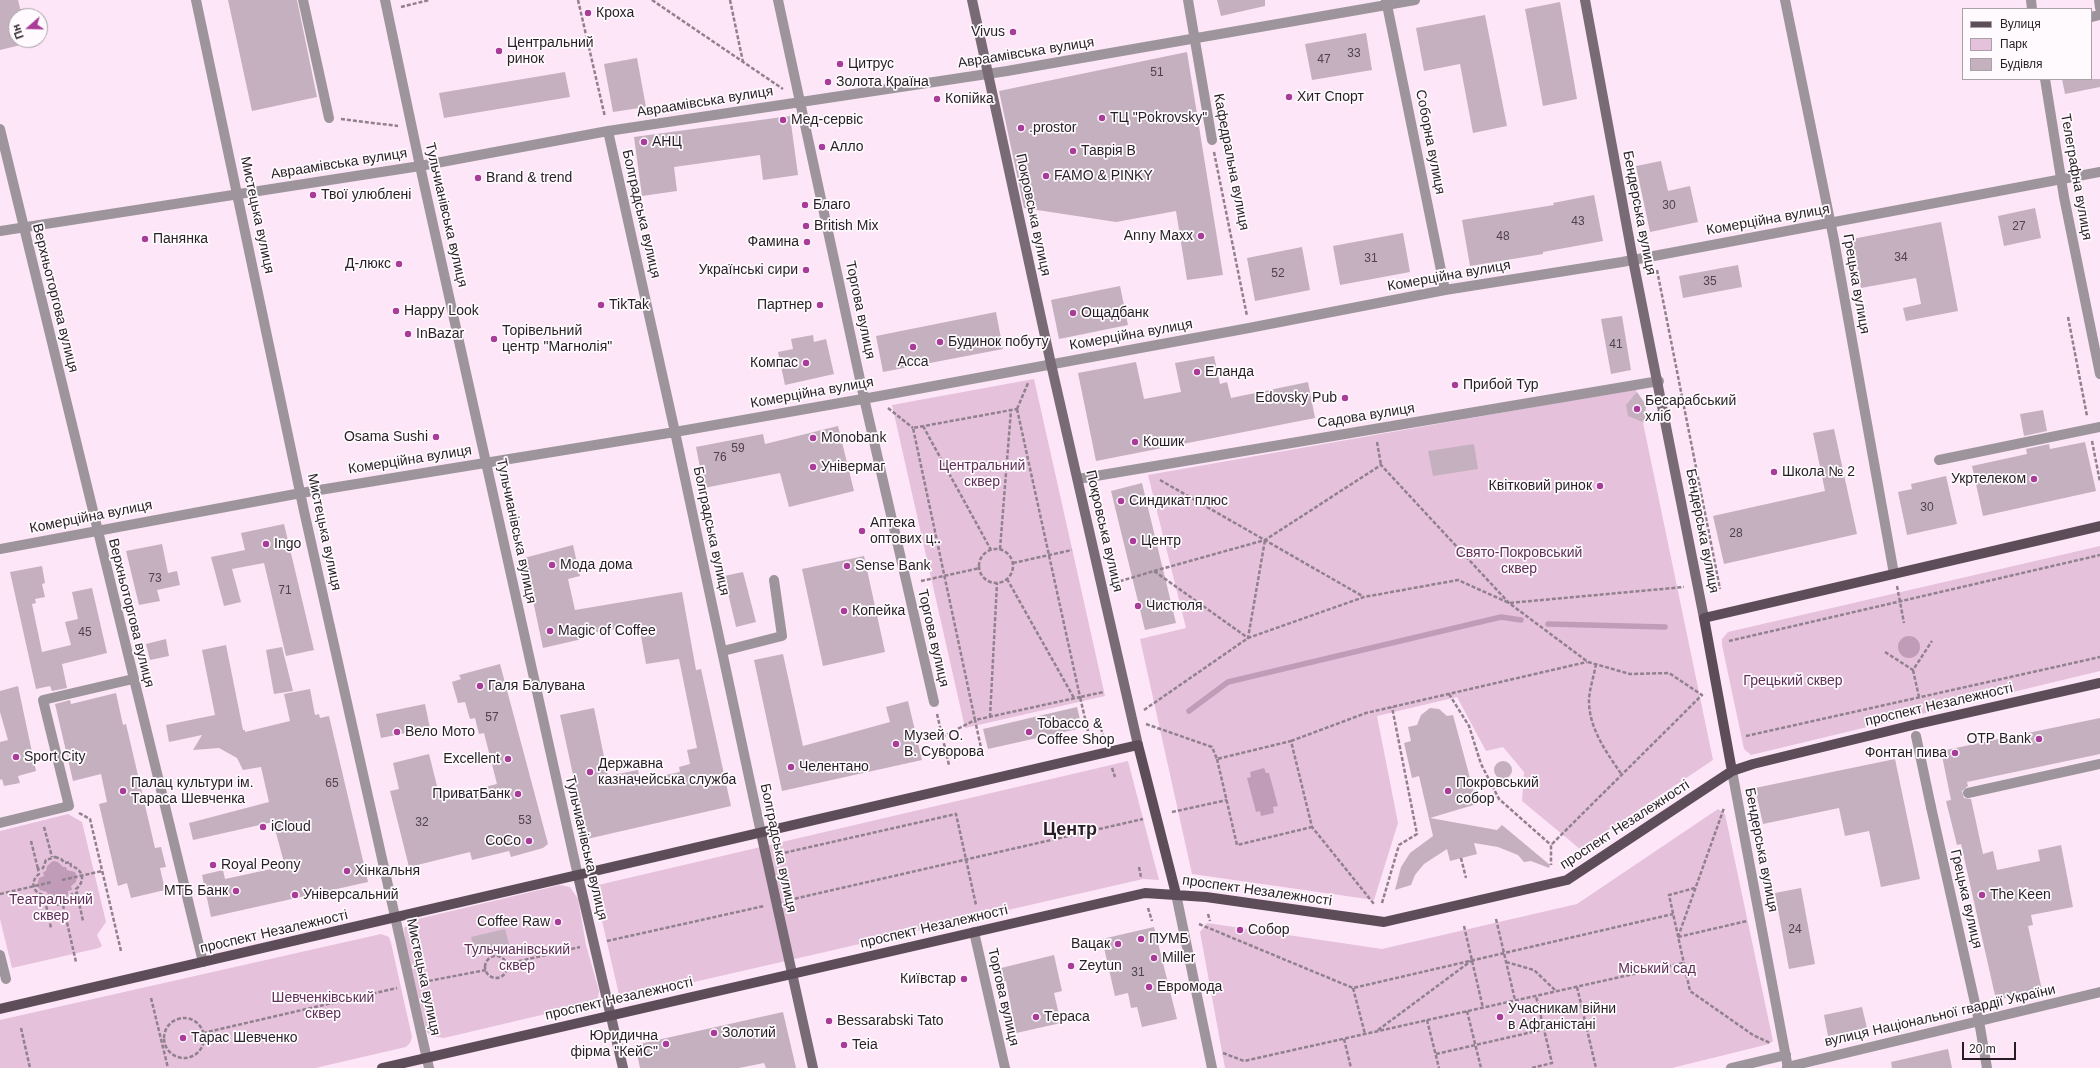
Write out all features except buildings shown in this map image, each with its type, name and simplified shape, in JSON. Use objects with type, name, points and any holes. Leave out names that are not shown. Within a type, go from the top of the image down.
[{"type":"main road","name":"Покровська вулиця","points":[[972,0],[1051,364],[1138,745],[1176,894]]},
{"type":"main road","name":"Бендерська вулиця","points":[[1585,0],[1633,260],[1704,618],[1732,771]]},
{"type":"main road","points":[[1704,618],[2100,526]]},
{"type":"main road","name":"проспект Незалежності","points":[[382,1068],[1145,893],[1176,894],[1384,922],[1567,880],[1732,771],[1753,764],[1906,727],[2100,683]]},
{"type":"main road","name":"проспект Незалежності","points":[[0,1009],[1138,745]]},
{"type":"main road","name":"Болградська вулиця","points":[[761,833],[813,1068]]},
{"type":"main road","name":"Тульчианівська вулиця","points":[[578,876],[623,1068]]},
{"type":"street","name":"Мистецька вулиця","points":[[196,0],[300,493],[429,1068]]},
{"type":"street","points":[[303,0],[329,118]]},
{"type":"street","name":"Торгова вулиця","points":[[778,0],[869,397],[906,584],[934,702]]},
{"type":"street","name":"Кафедральна вулиця","points":[[1188,0],[1212,140]]},
{"type":"street","name":"Авраамівська вулиця","points":[[0,232],[420,166],[608,132],[801,101],[988,74],[1195,39],[1387,2],[1415,0]]},
{"type":"street","name":"Грецька вулиця","points":[[1785,0],[1830,223],[1894,574]]},
{"type":"street","points":[[2099,0],[2100,8]]},
{"type":"street","name":"Соборна вулиця","points":[[1387,2],[1445,290]]},
{"type":"street","name":"Тульчианівська вулиця","points":[[386,5],[420,166],[578,876]]},
{"type":"street","name":"Телеграфна вулиця","points":[[2044,80],[2061,179],[2100,374]]},
{"type":"street","name":"Верхньоторгова вулиця","points":[[0,129],[203,962]]},
{"type":"street","name":"Болградська вулиця","points":[[608,132],[676,432],[761,833]]},
{"type":"street","name":"Комерційна вулиця","points":[[0,549],[300,493],[676,432],[1249,328],[1445,290],[1633,260],[2100,172]]},
{"type":"street","name":"Садова вулиця","points":[[1078,479],[1139,467],[1658,381]]},
{"type":"street","points":[[1939,460],[2100,426]]},
{"type":"street","points":[[723,651],[782,636],[774,580]]},
{"type":"street","points":[[0,823],[69,806],[44,700],[133,679]]},
{"type":"street","name":"Грецька вулиця","points":[[1916,736],[1988,1068]]},
{"type":"street","points":[[1968,793],[2100,764]]},
{"type":"street","name":"Бендерська вулиця","points":[[1732,771],[1786,1055],[1787,1067]]},
{"type":"street","name":"Покровська вулиця","points":[[1176,894],[1212,1068]]},
{"type":"street","name":"Торгова вулиця","points":[[974,932],[1005,1068]]},
{"type":"street","points":[[0,955],[6,978]]},
{"type":"street","name":"вулиця Національної гвардії України","points":[[1787,1067],[2100,992]]},
{"type":"street","points":[[1731,1068],[1786,1055]]},
{"type":"path","points":[[386,5],[430,0]]},
{"type":"path","points":[[578,0],[608,132]]},
{"type":"path","points":[[652,0],[801,101]]},
{"type":"path","points":[[730,0],[743,62]]},
{"type":"path","points":[[329,118],[412,128]]},
{"type":"path","name":"Кафедральна вулиця","points":[[1212,140],[1249,328]]},
{"type":"path","points":[[1657,268],[1720,589]]},
{"type":"path","points":[[2068,317],[2089,424]]},
{"type":"path","points":[[1034,367],[1017,409],[1088,731]]},
{"type":"path","points":[[869,397],[912,428],[983,757]]},
{"type":"path","points":[[912,428],[1017,409]]},
{"type":"path","points":[[1000,549],[1011,410]]},
{"type":"path","points":[[923,426],[991,550]]},
{"type":"path","points":[[1375,428],[1381,465],[1509,603],[1588,662],[1630,674],[1669,673],[1702,695],[1552,845],[1551,865]]},
{"type":"path","points":[[2090,434],[2100,482]]},
{"type":"path","points":[[1102,587],[1265,540],[1381,465]]},
{"type":"path","points":[[1139,467],[1364,598]]},
{"type":"path","points":[[1691,469],[1696,468]]},
{"type":"path","points":[[1248,638],[1265,540]]},
{"type":"path","points":[[1000,549],[1010,557],[1013,563],[1013,569],[1007,579],[997,583],[988,581],[983,576],[980,568],[982,556],[991,550],[1000,549]]},
{"type":"path","points":[[1013,563],[1072,550]]},
{"type":"path","points":[[1729,641],[2100,555]]},
{"type":"path","points":[[906,584],[980,568]]},
{"type":"path","points":[[1154,571],[1248,638]]},
{"type":"path","points":[[1894,574],[1904,623]]},
{"type":"path","points":[[1007,579],[1074,698]]},
{"type":"path","points":[[1132,718],[1248,638],[1364,598],[1458,580],[1509,603],[1687,586]]},
{"type":"path","points":[[990,717],[997,583]]},
{"type":"path","points":[[1919,698],[1913,670],[1932,640]]},
{"type":"path","points":[[1885,652],[1913,670]]},
{"type":"path","points":[[1746,736],[2100,657]]},
{"type":"path","points":[[1217,759],[1291,741],[1366,713],[1588,662]]},
{"type":"path","points":[[1596,664],[1589,700],[1592,722],[1606,751],[1622,775]]},
{"type":"path","points":[[942,737],[975,720],[1104,692]]},
{"type":"path","points":[[1449,694],[1469,726],[1481,764],[1499,799],[1552,845]]},
{"type":"path","name":"Торгова вулиця","points":[[934,702],[949,765]]},
{"type":"path","points":[[1382,903],[1399,845],[1417,834],[1392,707]]},
{"type":"path","points":[[1132,718],[1212,747],[1217,759],[1237,844],[1312,827]]},
{"type":"path","points":[[1101,728],[1103,736]]},
{"type":"path","points":[[1291,741],[1312,827],[1374,904]]},
{"type":"path","points":[[1112,768],[1115,777]]},
{"type":"path","points":[[1172,812],[1227,800]]},
{"type":"path","points":[[69,806],[90,819],[121,951]]},
{"type":"path","points":[[1678,937],[1724,806]]},
{"type":"path","points":[[41,813],[52,857]]},
{"type":"path","points":[[777,854],[956,814],[976,905]]},
{"type":"path","points":[[785,901],[1145,819]]},
{"type":"path","points":[[32,841],[39,874],[33,880],[33,887],[36,892],[44,896],[51,928]]},
{"type":"path","points":[[38,870],[42,868],[44,862],[52,857],[58,858],[65,864],[70,862],[71,866],[77,868],[82,875],[82,882],[76,889],[83,921]]},
{"type":"path","points":[[1461,858],[1466,878]]},
{"type":"path","points":[[1139,867],[1141,877]]},
{"type":"path","points":[[62,880],[102,871]]},
{"type":"path","points":[[0,894],[52,882]]},
{"type":"path","points":[[1695,888],[1668,895],[1690,991],[1753,1035],[1774,1045]]},
{"type":"path","points":[[45,900],[50,899],[57,904],[63,905],[70,900],[72,894],[77,893]]},
{"type":"path","points":[[63,905],[76,962]]},
{"type":"path","points":[[604,941],[769,905]]},
{"type":"path","points":[[1148,908],[1152,921]]},
{"type":"path","points":[[1208,914],[1210,920]]},
{"type":"path","points":[[1199,924],[1353,988],[1673,914]]},
{"type":"path","points":[[1496,919],[1515,1000]]},
{"type":"path","points":[[1678,937],[1754,920]]},
{"type":"path","points":[[1464,926],[1482,1008]]},
{"type":"path","points":[[507,964],[583,946]]},
{"type":"path","points":[[493,956],[503,958],[507,964],[506,972],[497,978],[490,976],[486,970],[487,960],[493,956]]},
{"type":"path","points":[[1376,1031],[1472,960]]},
{"type":"path","points":[[1506,962],[1534,970],[1556,991]]},
{"type":"path","points":[[1218,1052],[1244,1061],[1683,963]]},
{"type":"path","points":[[420,983],[486,970]]},
{"type":"path","points":[[204,1033],[401,987]]},
{"type":"path","points":[[1577,987],[1596,1068]]},
{"type":"path","points":[[1353,988],[1365,1034]]},
{"type":"path","points":[[1532,1068],[1552,1063],[1536,996]]},
{"type":"path","points":[[151,998],[168,1068]]},
{"type":"path","points":[[1467,1011],[1481,1068]]},
{"type":"path","points":[[185,1017],[194,1020],[204,1033],[201,1048],[198,1052],[188,1057],[173,1055],[164,1042],[167,1027],[179,1018],[185,1017]]},
{"type":"path","points":[[1427,1020],[1439,1068]]},
{"type":"path","points":[[1436,1054],[1585,1020]]},
{"type":"path","points":[[21,1028],[30,1068]]},
{"type":"path","points":[[1344,1039],[1351,1068]]},
{"type":"green space","name":"Центральний сквер","points":[[1034,379],[1105,696],[965,728],[892,405]]},
{"type":"green space","name":"Свято-Покровський сквер","points":[[1636,389],[1713,760],[1580,849],[1522,801],[1524,772],[1503,747],[1486,751],[1457,697],[1377,716],[1398,823],[1374,900],[1192,874],[1140,639],[1186,628],[1148,475]]},
{"type":"green space","name":"Грецький сквер","points":[[2100,546],[2100,671],[1751,755],[1744,749],[1722,645],[1722,639],[1728,632]]},
{"type":"green space","points":[[1128,761],[1159,880],[1143,879],[620,999],[594,886]]},
{"type":"green space","name":"Міський сад","points":[[1718,809],[1725,814],[1773,1041],[1769,1044],[1672,1068],[1225,1068],[1200,932],[1207,923],[1382,949],[1577,904]]},
{"type":"green space","name":"Театральний сквер","points":[[68,814],[82,822],[106,922],[97,935],[102,946],[99,948],[12,968],[0,919],[0,831]]},
{"type":"green space","name":"Тульчианівський сквер","points":[[560,885],[570,887],[578,899],[586,945],[599,991],[598,998],[588,1004],[444,1038],[431,1036],[426,1031],[405,940],[404,928],[414,920]]},
{"type":"green space","name":"Шевченківський сквер","points":[[381,934],[389,937],[391,943],[412,1037],[410,1043],[406,1047],[315,1068],[0,1068],[0,1020]]},
{"type":"shaded area","points":[[1909,636],[1917,639],[1920,647],[1917,655],[1909,658],[1901,655],[1898,647],[1901,639]]},
{"type":"shaded area","points":[[1264,768],[1266,773],[1269,773],[1278,806],[1273,807],[1274,813],[1261,816],[1260,811],[1256,812],[1247,778],[1251,777],[1250,772]]},
{"type":"shaded area","points":[[53,861],[58,862],[63,867],[66,867],[67,870],[75,872],[77,877],[76,882],[71,886],[72,890],[68,891],[68,896],[62,901],[57,901],[52,895],[48,896],[47,892],[40,890],[37,886],[39,878],[44,876],[43,872],[46,871],[47,866]]},
{"type":"waterway","points":[[1189,711],[1228,682],[1501,617],[1521,620]]},
{"type":"waterway","points":[[1548,624],[1665,627]]},
{"type":"place","name":"Кроха","points":[[588,13]]},
{"type":"place","name":"Vivus","points":[[1013,32]]},
{"type":"place","name":"Центральний ринок","points":[[499,51]]},
{"type":"place","name":"Цитрус","points":[[840,64]]},
{"type":"place","name":"Золота Країна","points":[[828,82]]},
{"type":"place","name":"Хит Спорт","points":[[1289,97]]},
{"type":"place","name":"Копійка","points":[[937,99]]},
{"type":"place","name":"ТЦ \"Pokrovsky\"","points":[[1102,118]]},
{"type":"place","name":"Мед-сервіс","points":[[783,120]]},
{"type":"place","name":".prostor","points":[[1021,128]]},
{"type":"place","name":"АНЦ","points":[[644,142]]},
{"type":"place","name":"Алло","points":[[822,147]]},
{"type":"place","name":"Таврія В","points":[[1073,151]]},
{"type":"place","name":"FAMO & PINKY","points":[[1046,176]]},
{"type":"place","name":"Brand & trend","points":[[478,178]]},
{"type":"place","name":"Твої улюблені","points":[[313,195]]},
{"type":"place","name":"Благо","points":[[805,205]]},
{"type":"place","name":"British Mix","points":[[806,226]]},
{"type":"place","name":"Anny Maxx","points":[[1201,236]]},
{"type":"place","name":"Панянка","points":[[145,239]]},
{"type":"place","name":"Фамина","points":[[807,242]]},
{"type":"place","name":"Д-люкс","points":[[399,264]]},
{"type":"place","name":"Українські сири","points":[[806,270]]},
{"type":"place","name":"TikTak","points":[[601,305]]},
{"type":"place","name":"Партнер","points":[[820,305]]},
{"type":"place","name":"Happy Look","points":[[396,311]]},
{"type":"place","name":"Ощадбанк","points":[[1073,313]]},
{"type":"place","name":"InBazar","points":[[408,334]]},
{"type":"place","name":"Торівeльний центр \"Магнолія\"","points":[[494,339]]},
{"type":"place","name":"Будинок побуту","points":[[940,342]]},
{"type":"place","name":"Acca","points":[[913,347]]},
{"type":"place","name":"Компас","points":[[806,363]]},
{"type":"place","name":"Еланда","points":[[1197,372]]},
{"type":"place","name":"Прибой Тур","points":[[1455,385]]},
{"type":"place","name":"Edovsky Pub","points":[[1345,398]]},
{"type":"place","name":"Бесарабський хліб","points":[[1637,409]]},
{"type":"place","name":"Osama Sushi","points":[[436,437]]},
{"type":"place","name":"Monobank","points":[[813,438]]},
{"type":"place","name":"Кошик","points":[[1135,442]]},
{"type":"place","name":"Універмаг","points":[[813,467]]},
{"type":"place","name":"Школа № 2","points":[[1774,472]]},
{"type":"place","name":"Укртелеком","points":[[2034,479]]},
{"type":"place","name":"Квітковий ринок","points":[[1600,486]]},
{"type":"place","name":"Синдикат плюс","points":[[1121,501]]},
{"type":"place","name":"Аптека оптових ц‥","points":[[862,531]]},
{"type":"place","name":"Центр","points":[[1133,541]]},
{"type":"place","name":"Ingo","points":[[266,544]]},
{"type":"place","name":"Мода дома","points":[[552,565]]},
{"type":"place","name":"Sense Bank","points":[[847,566]]},
{"type":"place","name":"Чистюля","points":[[1138,606]]},
{"type":"place","name":"Копейка","points":[[844,611]]},
{"type":"place","name":"Magic of Coffee","points":[[550,631]]},
{"type":"place","name":"Галя Балувана","points":[[480,686]]},
{"type":"place","name":"Вело Мото","points":[[397,732]]},
{"type":"place","name":"Tobacco & Coffee Shop","points":[[1029,732]]},
{"type":"place","name":"OTP Bank","points":[[2039,739]]},
{"type":"place","name":"Музей О. В. Суворова","points":[[896,744]]},
{"type":"place","name":"Фонтан пива","points":[[1955,753]]},
{"type":"place","name":"Sport City","points":[[16,757]]},
{"type":"place","name":"Excellent","points":[[508,759]]},
{"type":"place","name":"Челентано","points":[[791,767]]},
{"type":"place","name":"Державна казначейська служба","points":[[590,772]]},
{"type":"place","name":"Палац культури ім. Тараса Шевченкa","points":[[123,791]]},
{"type":"place","name":"Покровський собор","points":[[1448,791]]},
{"type":"place","name":"ПриватБанк","points":[[518,794]]},
{"type":"place","name":"iCloud","points":[[263,827]]},
{"type":"place","name":"CoCo","points":[[529,841]]},
{"type":"place","name":"Royal Peony","points":[[213,865]]},
{"type":"place","name":"Хінкальня","points":[[347,871]]},
{"type":"place","name":"МТБ Банк","points":[[236,891]]},
{"type":"place","name":"Універсальний","points":[[295,895]]},
{"type":"place","name":"The Keen","points":[[1982,895]]},
{"type":"place","name":"Coffee Raw","points":[[558,922]]},
{"type":"place","name":"Собор","points":[[1240,930]]},
{"type":"place","name":"ПУМБ","points":[[1141,939]]},
{"type":"place","name":"Вацак","points":[[1118,944]]},
{"type":"place","name":"Miller","points":[[1154,958]]},
{"type":"place","name":"Zeytun","points":[[1071,966]]},
{"type":"place","name":"Київстар","points":[[964,979]]},
{"type":"place","name":"Евромода","points":[[1149,987]]},
{"type":"place","name":"Тераса","points":[[1036,1017]]},
{"type":"place","name":"Учасникам війни в Афганістані","points":[[1500,1017]]},
{"type":"place","name":"Bessarabski Tato","points":[[829,1021]]},
{"type":"place","name":"Золотий","points":[[714,1033]]},
{"type":"place","name":"Тарас Шевченко","points":[[183,1038]]},
{"type":"place","name":"Юридична фірма \"КейС\"","points":[[666,1044]]},
{"type":"place","name":"Teia","points":[[844,1045]]},
{"type":"district","name":"Центр","points":[[1070,830]]}]
